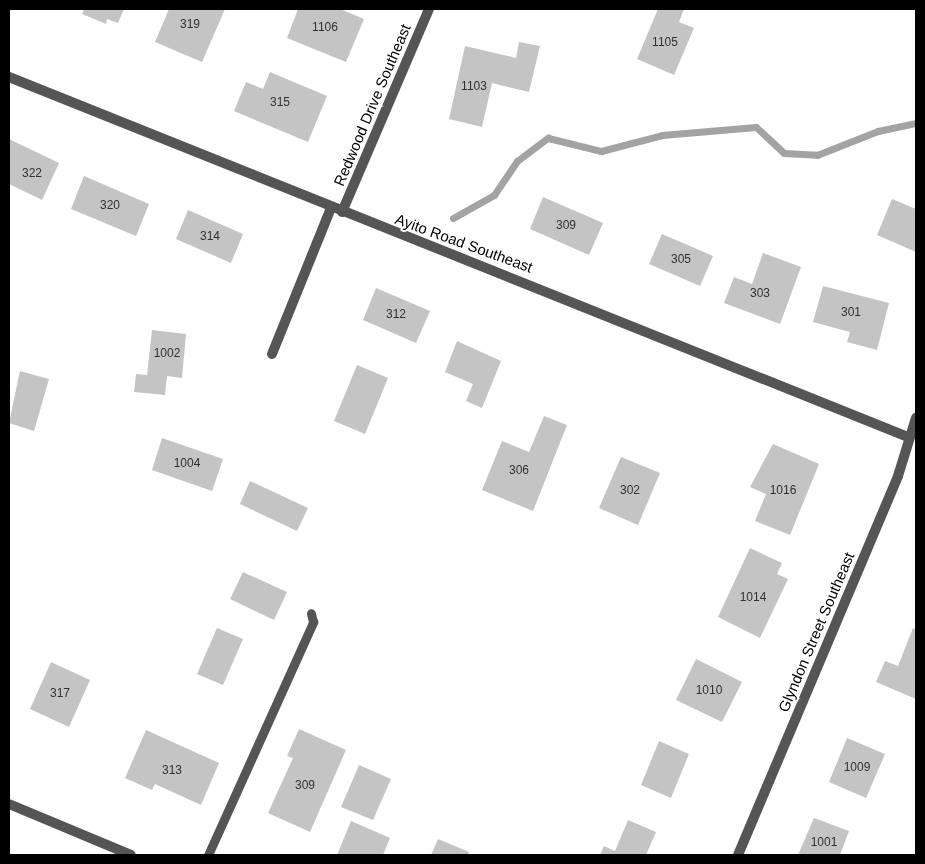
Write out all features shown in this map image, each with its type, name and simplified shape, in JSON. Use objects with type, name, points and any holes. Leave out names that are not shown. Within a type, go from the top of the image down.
[{"type":"street","name":"Redwood Drive Southeast","points":[[342,212],[429,9]]},
{"type":"street","name":"Ayito Road Southeast","points":[[9,77],[448,255],[468,258],[908,437]]},
{"type":"street","points":[[272,354],[331,208]]},
{"type":"street","name":"Glyndon Street Southeast","points":[[738,855],[898,476],[908,437],[916,418]]},
{"type":"street","points":[[9,804],[131,855]]},
{"type":"lane","points":[[208,855],[314,622],[311,613]]},
{"type":"building","points":[[84,9],[124,9],[118,23],[107,19],[106,24],[82,14]]},
{"type":"building","points":[[169,9],[225,9],[202,62],[155,42]]},
{"type":"building","points":[[298,9],[340,9],[364,19],[346,62],[287,38]]},
{"type":"building","points":[[658,9],[684,9],[679,22],[694,28],[674,75],[637,59]]},
{"type":"building","points":[[519,42],[540,46],[529,92],[492,83],[482,127],[449,119],[465,46],[516,58]]},
{"type":"building","points":[[270,72],[327,96],[308,142],[234,111],[246,82],[263,89]]},
{"type":"building","points":[[9,139],[59,163],[42,200],[9,184]]},
{"type":"building","points":[[84,176],[149,204],[136,236],[71,209]]},
{"type":"building","points":[[543,197],[603,223],[589,255],[530,229]]},
{"type":"building","points":[[892,199],[916,209],[916,252],[877,235]]},
{"type":"building","points":[[188,210],[243,234],[231,263],[176,239]]},
{"type":"building","points":[[662,234],[713,256],[700,286],[649,264]]},
{"type":"building","points":[[763,253],[801,267],[780,324],[724,303],[734,277],[752,284]]},
{"type":"building","points":[[823,286],[889,303],[877,350],[847,342],[850,332],[813,322]]},
{"type":"building","points":[[376,288],[430,311],[416,343],[363,320]]},
{"type":"building","points":[[152,330],[186,334],[182,378],[167,376],[165,395],[134,392],[136,374],[147,375]]},
{"type":"building","points":[[457,341],[501,361],[482,408],[466,401],[473,384],[445,372]]},
{"type":"building","points":[[357,365],[388,378],[365,434],[334,421]]},
{"type":"building","points":[[20,371],[49,379],[34,431],[9,423]]},
{"type":"building","points":[[544,416],[567,425],[533,511],[482,490],[502,441],[529,452]]},
{"type":"building","points":[[162,438],[223,459],[212,491],[152,470]]},
{"type":"building","points":[[773,444],[819,464],[790,535],[755,521],[766,494],[750,487]]},
{"type":"building","points":[[621,457],[660,473],[638,525],[599,508]]},
{"type":"building","points":[[250,481],[308,508],[297,531],[240,504]]},
{"type":"building","points":[[750,548],[782,563],[777,574],[788,579],[760,638],[718,617]]},
{"type":"building","points":[[243,572],[287,592],[274,620],[230,599]]},
{"type":"building","points":[[217,628],[243,639],[223,685],[197,674]]},
{"type":"building","points":[[913,628],[916,630],[916,699],[876,682],[885,661],[898,666]]},
{"type":"building","points":[[696,659],[742,682],[722,722],[676,700]]},
{"type":"building","points":[[51,662],[90,680],[69,727],[30,709]]},
{"type":"building","points":[[299,729],[346,750],[310,832],[268,813],[293,758],[287,756]]},
{"type":"building","points":[[146,730],[219,763],[201,805],[155,784],[152,790],[125,778]]},
{"type":"building","points":[[847,738],[885,754],[866,798],[829,782]]},
{"type":"building","points":[[659,741],[689,754],[671,798],[641,785]]},
{"type":"building","points":[[359,765],[391,779],[373,820],[341,807]]},
{"type":"building","points":[[814,818],[849,831],[840,855],[798,855]]},
{"type":"building","points":[[628,820],[656,832],[646,855],[600,855],[604,846],[615,851]]},
{"type":"building","points":[[351,821],[390,838],[383,855],[337,855]]},
{"type":"building","points":[[438,839],[469,852],[468,855],[431,855]]},
{"type":"waterway","points":[[453,218],[494,195],[517,161],[548,138],[601,151],[662,135],[756,127],[784,153],[817,155],[878,131],[916,123]]}]
